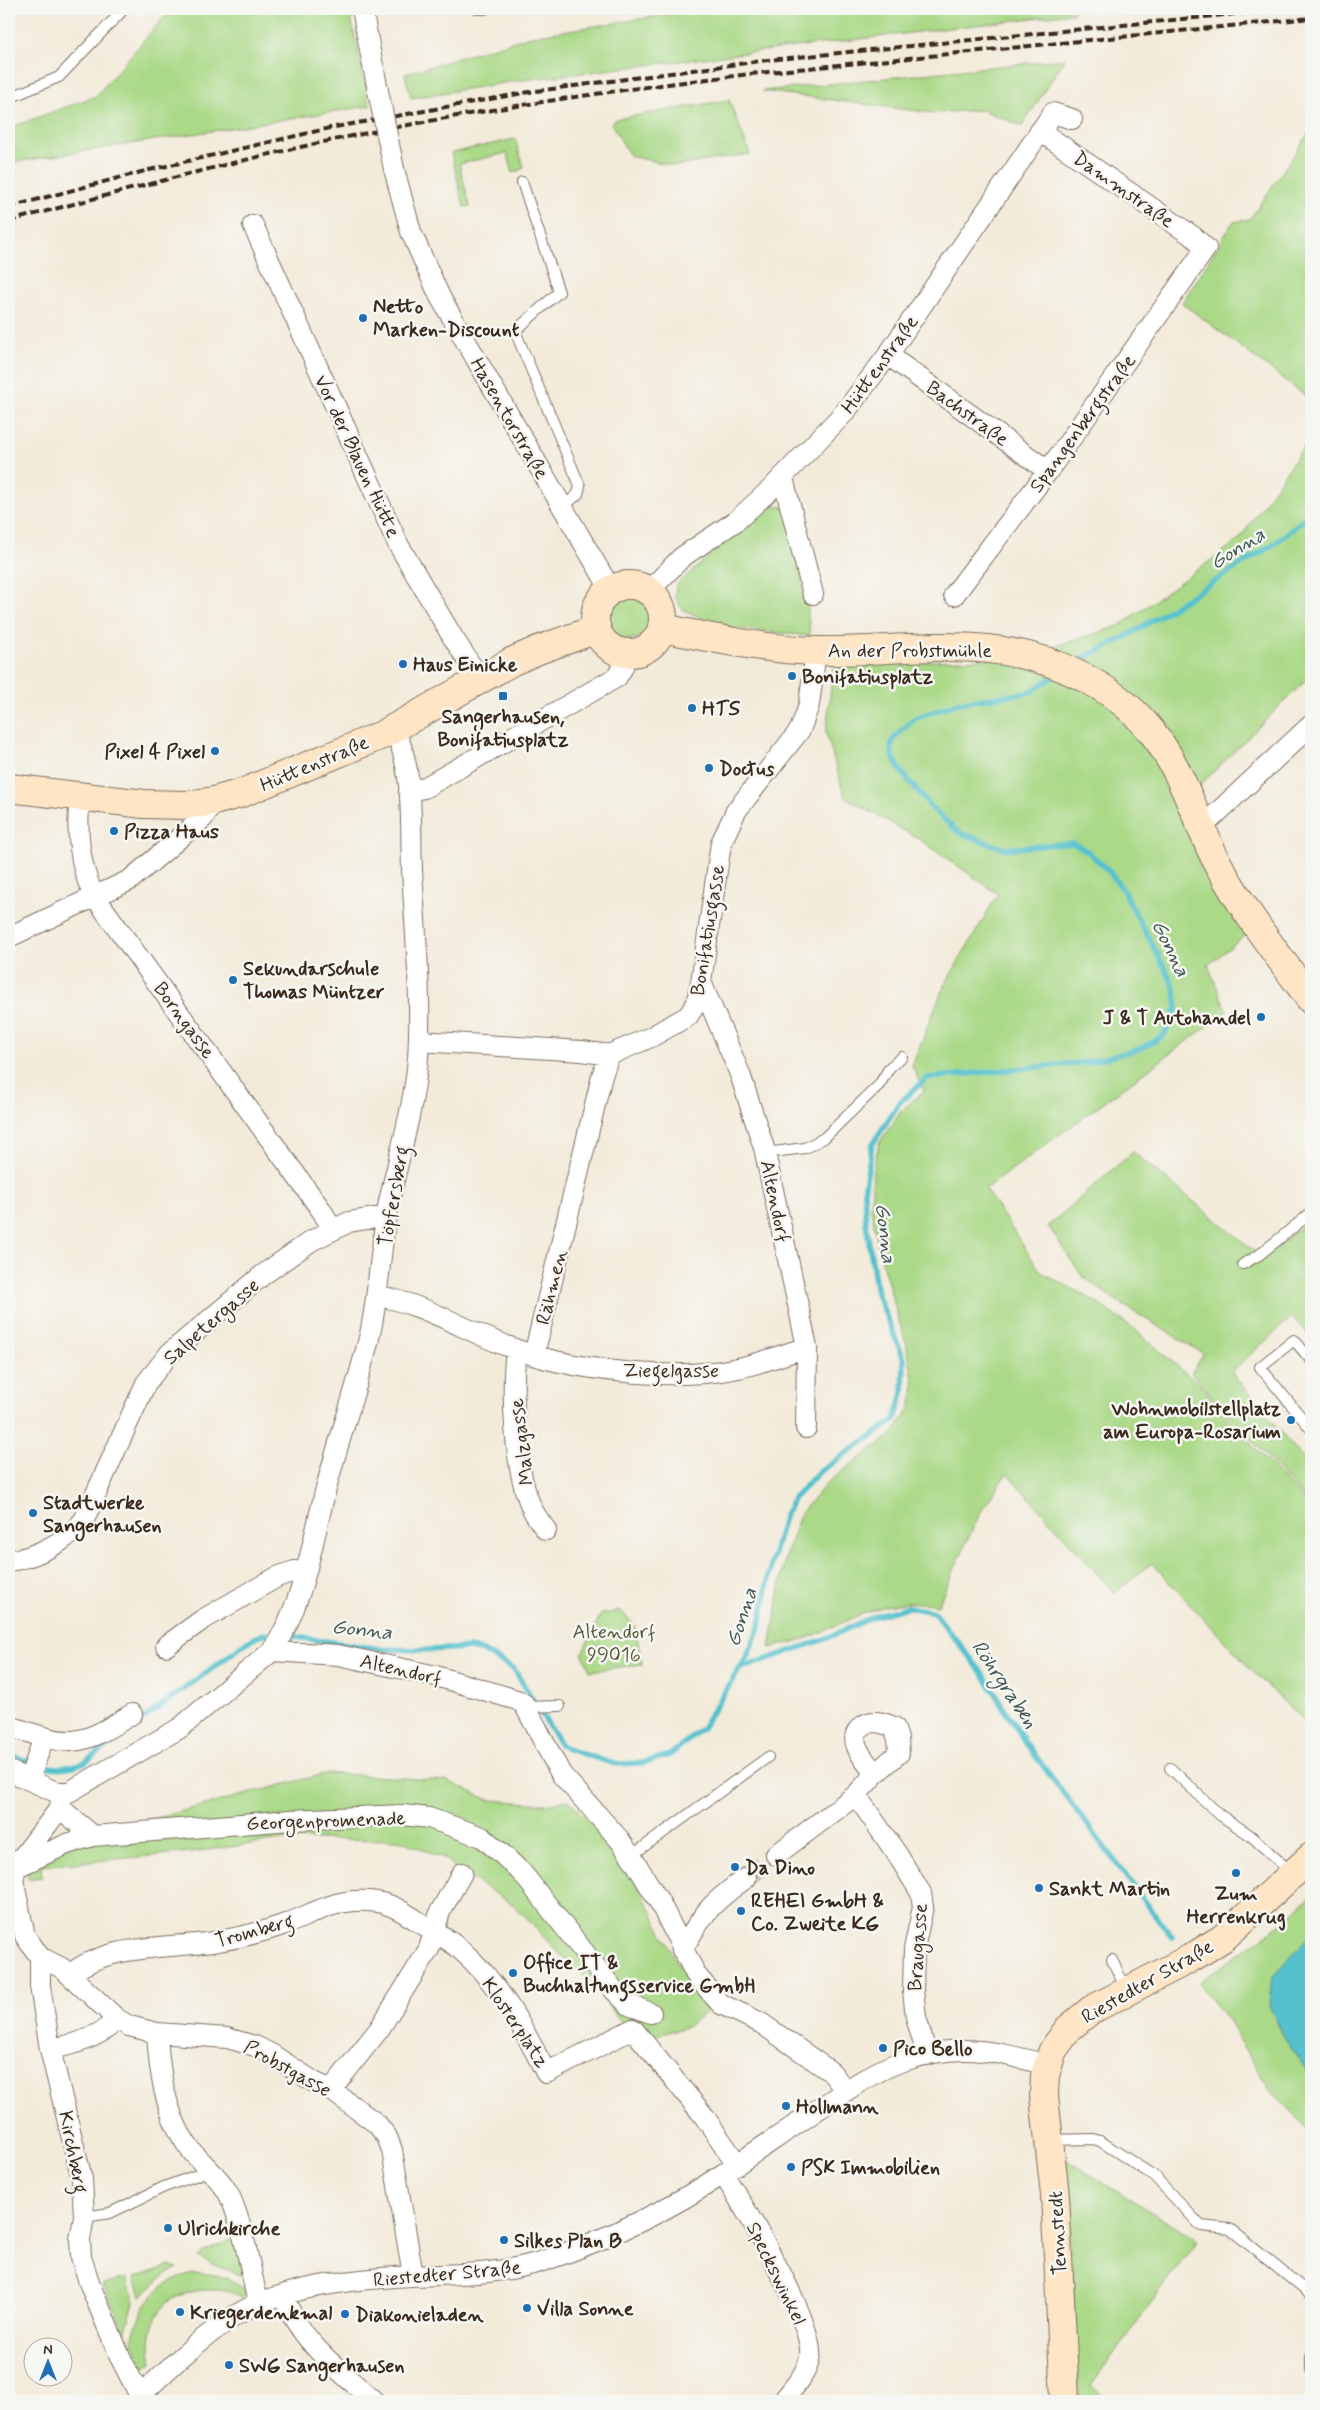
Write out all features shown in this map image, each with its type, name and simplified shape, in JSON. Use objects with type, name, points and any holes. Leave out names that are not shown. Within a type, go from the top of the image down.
[{"type":"street","name":"Hasentorstraße","points":[[362,9],[394,169],[411,232],[430,278],[611,590]]},
{"type":"street","name":"Hüttenstraße","points":[[649,591],[676,562],[736,521],[783,478],[845,412],[888,355],[1053,113],[1072,119]]},
{"type":"street","name":"Dammstraße","points":[[1040,131],[1206,248]]},
{"type":"street","name":"Vor der Blauen Hütte","points":[[253,225],[398,544],[452,636],[480,679]]},
{"type":"street","name":"Spangenbergstraße","points":[[954,595],[1048,471],[1206,248]]},
{"type":"street","name":"Bachstraße","points":[[888,355],[1048,471]]},
{"type":"street","points":[[783,478],[813,594]]},
{"type":"street","points":[[630,584],[649,591],[658,599],[663,610],[662,628],[658,638],[638,652],[625,653],[608,645],[597,629],[595,618],[597,607],[603,597],[611,590],[630,584]]},
{"type":"street","name":"An der Probstmühle","points":[[662,628],[737,643],[816,651],[968,646],[1003,650],[1040,658],[1074,672],[1113,695],[1148,726],[1180,780],[1218,864],[1238,897],[1311,1000]]},
{"type":"street","name":"Hüttenstraße","points":[[9,788],[160,805],[214,801],[242,793],[394,729],[480,679],[538,650],[597,629]]},
{"type":"street","name":"Bonifatiusgasse","points":[[609,1055],[651,1036],[688,1016],[696,1004],[722,843],[736,811],[800,730],[809,705],[816,651]]},
{"type":"street","points":[[409,791],[424,788],[617,676],[623,667],[625,653]]},
{"type":"street","points":[[1202,827],[1311,725]]},
{"type":"street","name":"Töpfersberg","points":[[275,1646],[288,1621],[305,1572],[327,1484],[362,1364],[377,1296],[386,1216],[413,1094],[418,1042],[409,791],[405,754],[394,729]]},
{"type":"street","name":"Borngasse","points":[[80,797],[78,830],[87,880],[95,897],[322,1211],[332,1229]]},
{"type":"street","points":[[9,937],[130,880],[202,818],[214,801]]},
{"type":"street","name":"Altendorf","points":[[701,982],[740,1074],[765,1154],[807,1347],[806,1428]]},
{"type":"street","points":[[418,1042],[582,1051],[609,1055]]},
{"type":"street","name":"Rähmen","points":[[525,1352],[609,1055]]},
{"type":"street","name":"Salpetergasse","points":[[9,1561],[35,1555],[76,1531],[84,1520],[146,1383],[170,1353],[264,1274],[311,1241],[332,1229],[358,1219],[386,1216]]},
{"type":"street","points":[[377,1296],[419,1308],[525,1352]]},
{"type":"street","name":"Ziegelgasse","points":[[525,1352],[568,1365],[630,1372],[699,1373],[739,1368],[807,1347]]},
{"type":"street","name":"Malzgasse","points":[[525,1352],[514,1367],[520,1461],[530,1505],[546,1530]]},
{"type":"street","points":[[166,1646],[202,1620],[277,1576],[294,1571],[305,1572]]},
{"type":"street","points":[[12,1891],[17,1867],[61,1801],[78,1788],[180,1728],[275,1646]]},
{"type":"street","name":"Altendorf","points":[[275,1646],[338,1655],[411,1670],[517,1700],[529,1706]]},
{"type":"street","points":[[529,1706],[560,1774],[619,1838],[660,1903],[682,1950],[696,1974],[721,2004],[761,2023],[831,2072],[846,2091]]},
{"type":"street","points":[[9,1726],[42,1742],[69,1742],[90,1739],[132,1714]]},
{"type":"street","points":[[31,1775],[42,1742]]},
{"type":"street","points":[[9,1771],[31,1775],[50,1790],[93,1836]]},
{"type":"street","points":[[776,1855],[856,1796],[875,1774]]},
{"type":"street","name":"Braugasse","points":[[856,1796],[897,1854],[920,1894],[923,1906],[914,1949],[913,1991],[916,2017],[927,2055]]},
{"type":"street","name":"Georgenpromenade","points":[[17,1867],[67,1844],[93,1836],[290,1820],[403,1814],[429,1818],[482,1837],[502,1854],[523,1874],[613,1989],[629,2004],[651,2013]]},
{"type":"street","name":"Riestedter Straße","points":[[140,2399],[199,2342],[238,2314],[258,2304],[284,2296],[350,2282],[495,2271],[540,2262],[586,2245],[670,2206],[730,2169],[846,2091],[900,2062],[958,2049],[988,2050],[1047,2065],[1060,2038],[1091,2010],[1191,1958],[1223,1938],[1302,1866]]},
{"type":"street","points":[[331,2090],[380,2028],[429,1949],[440,1912],[462,1874]]},
{"type":"street","points":[[682,1950],[702,1915],[715,1900],[746,1878]]},
{"type":"street","name":"Probstgasse","points":[[12,1891],[25,1936],[40,1957],[62,1968],[117,2018],[141,2030],[156,2033],[227,2038],[248,2044],[331,2090],[377,2124],[387,2137],[396,2168],[413,2276]]},
{"type":"street","name":"Tromberg","points":[[70,1975],[85,1963],[104,1956],[220,1940],[272,1928],[334,1904],[352,1901],[371,1901],[397,1906],[434,1932]]},
{"type":"street","name":"Klosterplatz","points":[[434,1932],[460,1949],[493,1984],[518,2018],[546,2073],[633,2028],[704,2116],[730,2169]]},
{"type":"street","name":"Kirchberg","points":[[40,1957],[40,1986],[50,2049],[82,2179],[84,2217],[80,2239],[81,2257],[90,2285],[140,2399]]},
{"type":"street","points":[[50,2049],[89,2038],[111,2026],[117,2018]]},
{"type":"street","points":[[156,2033],[159,2070],[172,2115],[186,2143],[211,2170],[232,2201],[258,2304]]},
{"type":"street","name":"Tennstedt","points":[[1047,2065],[1044,2096],[1050,2140],[1058,2241],[1065,2401]]},
{"type":"street","name":"Speckswinkel","points":[[730,2169],[756,2227],[797,2308],[808,2340],[810,2353],[804,2374],[783,2401]]},
{"type":"street","points":[[284,2296],[288,2309],[302,2332],[374,2401]]},
{"type":"lane","points":[[9,98],[58,77],[124,9]]},
{"type":"lane","points":[[478,9],[485,9]]},
{"type":"lane","points":[[522,182],[559,292],[515,332],[580,486],[578,494],[562,508]]},
{"type":"lane","points":[[765,1154],[805,1148],[824,1138],[879,1085],[890,1067],[902,1057]]},
{"type":"lane","points":[[1243,1264],[1259,1255],[1311,1213]]},
{"type":"lane","points":[[1311,1360],[1294,1340],[1260,1368],[1311,1429]]},
{"type":"lane","points":[[1302,1350],[1311,1343]]},
{"type":"lane","points":[[529,1706],[560,1706]]},
{"type":"lane","points":[[631,1856],[768,1757]]},
{"type":"lane","points":[[1170,1768],[1220,1815],[1302,1866]]},
{"type":"lane","points":[[1112,1960],[1127,1992]]},
{"type":"lane","points":[[1050,2140],[1092,2139],[1100,2142],[1154,2176],[1201,2226],[1230,2229],[1311,2295]]},
{"type":"lane","points":[[84,2217],[110,2213],[146,2195],[211,2170]]},
{"type":"lane","points":[[1311,2357],[1311,2370]]},
{"type":"green space","points":[[171,9],[349,9],[370,106],[9,163],[9,128],[96,96]]},
{"type":"green space","points":[[703,9],[1074,9],[1074,13],[516,81],[411,98],[405,74],[531,36]]},
{"type":"green space","points":[[1065,59],[1022,126],[982,110],[933,113],[762,91]]},
{"type":"green space","points":[[729,100],[750,154],[675,166],[630,156],[611,123],[616,119]]},
{"type":"green space","points":[[1311,130],[1311,400],[1182,303],[1233,222],[1250,219]]},
{"type":"green space","points":[[515,139],[524,168],[513,173],[507,153],[459,164],[470,206],[464,207],[451,153]]},
{"type":"green space","points":[[1311,436],[1311,675],[1175,810],[1236,911],[1247,934],[1208,965],[1227,1012],[985,1189],[1041,1272],[1091,1299],[1133,1328],[1202,1387],[1247,1440],[1311,1507],[1311,1728],[1256,1675],[1152,1563],[1115,1593],[1007,1473],[980,1513],[938,1605],[904,1603],[889,1606],[860,1615],[799,1641],[770,1648],[785,1558],[800,1514],[828,1482],[891,1435],[910,1409],[914,1386],[908,1351],[881,1259],[871,1209],[873,1170],[879,1143],[902,1110],[924,1091],[912,1066],[943,988],[998,894],[922,841],[845,797],[826,733],[833,668],[901,662],[1017,658],[1119,626],[1239,540]]},
{"type":"green space","points":[[767,506],[785,507],[807,600],[810,636],[724,627],[683,610],[675,598],[676,585]]},
{"type":"green space","points":[[633,598],[641,601],[647,607],[650,619],[647,631],[641,637],[625,640],[617,637],[611,631],[608,615],[611,607],[617,601]]},
{"type":"green space","points":[[1133,1152],[1264,1259],[1311,1218],[1311,1332],[1308,1334],[1292,1317],[1231,1372],[1311,1468],[1311,1505],[1191,1373],[1204,1354],[1118,1302],[1082,1276],[1048,1226]]},
{"type":"green space","name":"Altendorf 99016","points":[[621,1611],[635,1626],[642,1664],[590,1671],[582,1653],[601,1614]]},
{"type":"green space","points":[[328,1773],[447,1781],[489,1800],[546,1804],[569,1800],[621,1859],[648,1904],[680,1967],[703,1999],[707,2011],[688,2026],[636,2042],[593,1985],[552,1946],[514,1905],[462,1873],[444,1858],[399,1840],[289,1839],[192,1852],[41,1866],[42,1877],[28,1879],[27,1857],[69,1828],[103,1827],[144,1821]]},
{"type":"green space","points":[[1311,1895],[1311,2131],[1270,2091],[1228,2020],[1198,1983],[1277,1927]]},
{"type":"green space","points":[[1066,2160],[1197,2240],[1091,2385],[1108,2401],[1079,2401]]},
{"type":"green space","points":[[235,2238],[246,2278],[199,2257],[203,2255],[202,2253]]},
{"type":"green space","points":[[171,2266],[177,2268],[160,2279],[141,2296],[135,2277]]},
{"type":"green space","points":[[193,2273],[223,2277],[236,2283],[248,2293],[241,2297],[221,2290],[193,2291],[180,2295],[169,2302],[160,2311],[151,2333],[152,2362],[143,2367],[132,2339],[146,2305],[159,2289],[169,2282]]},
{"type":"green space","points":[[127,2278],[134,2302],[125,2333],[103,2284]]},
{"type":"water","points":[[1311,1935],[1311,2077],[1283,2035],[1269,2005],[1272,1976]]},
{"type":"waterway","name":"Gonna","points":[[1073,663],[1126,637],[1277,542],[1311,513]]},
{"type":"waterway","name":"Gonna","points":[[9,1754],[37,1765],[56,1768],[75,1766],[85,1762],[249,1641],[263,1634],[275,1634],[380,1649],[470,1648],[483,1651],[514,1669],[560,1744],[567,1749],[615,1764],[642,1763],[670,1755],[702,1728],[747,1657],[760,1625],[771,1565],[784,1517],[794,1498],[819,1472],[895,1420],[903,1393],[904,1359],[877,1294],[866,1223],[864,1191],[872,1145],[899,1103],[927,1078],[1089,1062],[1139,1049],[1164,1035],[1177,1007],[1175,990],[1169,976],[1123,890],[1108,870],[1087,851],[1073,843],[1004,849],[958,832],[932,808],[900,770],[892,755],[891,745],[895,737],[915,718],[958,703],[1031,692],[1057,674]]},
{"type":"waterway","name":"Röhrgraben","points":[[741,1668],[825,1639],[875,1616],[908,1607],[934,1612],[983,1674],[1025,1742],[1172,1937]]},
{"type":"tunnel","points":[[746,1878],[776,1855]]},
{"type":"railway","points":[[9,207],[145,171],[330,128],[529,92],[768,60],[1285,9]]},
{"type":"railway","points":[[9,221],[319,143],[375,131],[543,102],[768,72],[1311,18]]},
{"type":"place","name":"Netto Marken-Discount","points":[[363,318]]},
{"type":"place","name":"Haus Einicke","points":[[403,664]]},
{"type":"place","name":"Bonifatiusplatz","points":[[792,676]]},
{"type":"place","name":"Sangerhausen, Bonifatiusplatz","points":[[503,696]]},
{"type":"place","name":"HTS","points":[[692,708]]},
{"type":"place","name":"Pixel 4 Pixel","points":[[215,751]]},
{"type":"place","name":"Doctus","points":[[709,768]]},
{"type":"place","name":"Pizza Haus","points":[[114,831]]},
{"type":"place","name":"Sekundarschule Thomas Müntzer","points":[[233,980]]},
{"type":"place","name":"J & T Autohandel","points":[[1261,1017]]},
{"type":"place","name":"Wohnmobilstellplatz am Europa-Rosarium","points":[[1291,1420]]},
{"type":"place","name":"Stadtwerke Sangerhausen","points":[[33,1513]]},
{"type":"place","name":"Da Dino","points":[[735,1867]]},
{"type":"place","name":"Zum Herrenkrug","points":[[1236,1873]]},
{"type":"place","name":"Sankt Martin","points":[[1039,1888]]},
{"type":"place","name":"REHEI GmbH & Co. Zweite KG","points":[[741,1911]]},
{"type":"place","name":"Office IT & Buchhaltungsservice GmbH","points":[[513,1973]]},
{"type":"place","name":"Pico Bello","points":[[883,2048]]},
{"type":"place","name":"Hollmann","points":[[786,2106]]},
{"type":"place","name":"PSK Immobilien","points":[[791,2167]]},
{"type":"place","name":"Ulrichkirche","points":[[168,2228]]},
{"type":"place","name":"Silkes Plan B","points":[[504,2240]]},
{"type":"place","name":"Villa Sonne","points":[[527,2308]]},
{"type":"place","name":"Kriegerdenkmal","points":[[180,2312]]},
{"type":"place","name":"Diakonieladen","points":[[345,2314]]},
{"type":"place","name":"SWG Sangerhausen","points":[[229,2365]]}]
